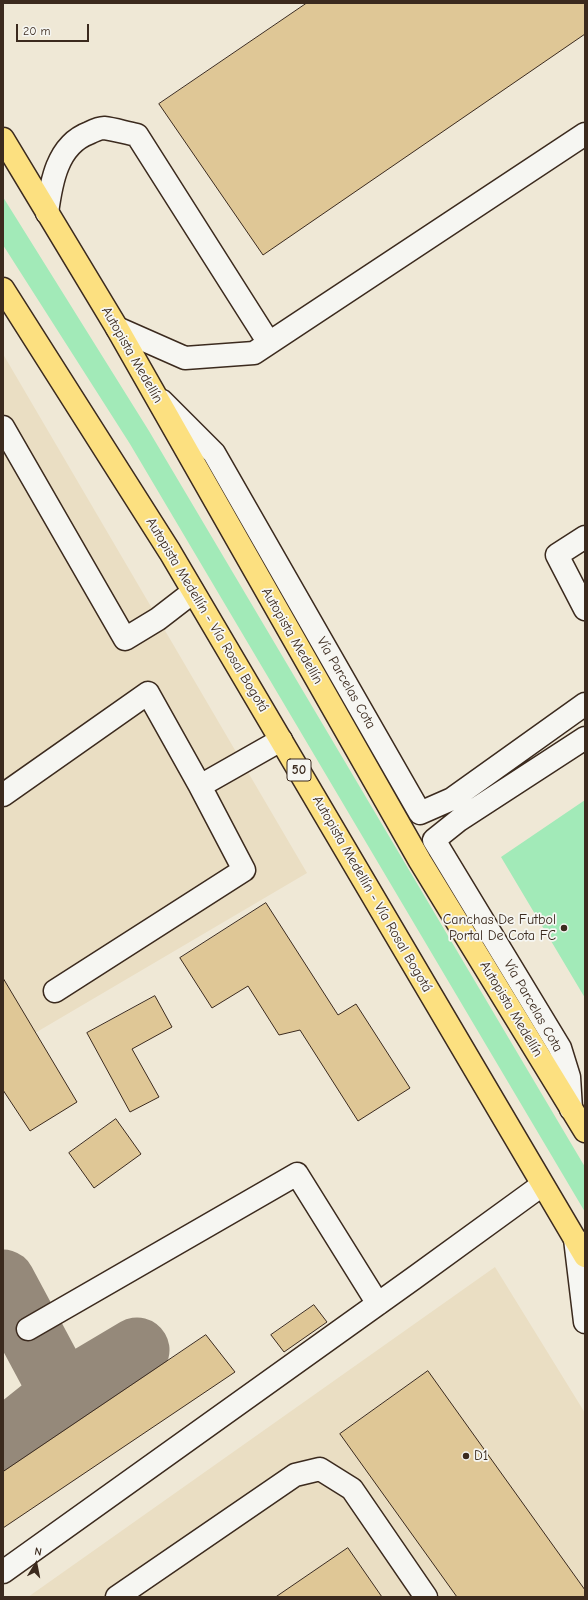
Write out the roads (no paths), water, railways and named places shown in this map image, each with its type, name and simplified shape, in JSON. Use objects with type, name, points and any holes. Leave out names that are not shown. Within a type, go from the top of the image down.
[{"type":"highway","name":"Autopista Medellín","points":[[3,139],[117,328],[420,860],[585,1131]]},
{"type":"highway","name":"Autopista Medellín - Vía Rosal Bogotá","points":[[3,289],[193,592],[580,1248]]},
{"type":"street","points":[[47,213],[51,185],[58,162],[69,146],[81,136],[102,128],[137,135],[268,343]]},
{"type":"street","points":[[117,328],[185,358],[254,353],[585,134]]},
{"type":"street","name":"Vía Parcelas Cota","points":[[155,394],[214,453],[434,840],[560,1048],[569,1077],[571,1109]]},
{"type":"street","points":[[3,427],[125,639],[158,619],[193,592]]},
{"type":"street","points":[[585,537],[557,555],[585,609]]},
{"type":"street","points":[[3,795],[148,693],[200,786],[244,870],[55,991]]},
{"type":"street","points":[[420,813],[452,799],[585,704]]},
{"type":"street","points":[[434,840],[459,820],[585,738]]},
{"type":"street","points":[[200,786],[281,740]]},
{"type":"street","points":[[28,1328],[296,1174],[378,1304]]},
{"type":"street","points":[[3,1572],[378,1304],[542,1184]]},
{"type":"street","points":[[580,1248],[585,1322]]},
{"type":"street","points":[[117,1597],[295,1475],[320,1469],[352,1489],[426,1597]]},
{"type":"place","name":"Canchas De Futbol Portal De Cota FC","points":[[564,928]]},
{"type":"place","name":"D1","points":[[466,1456]]}]
